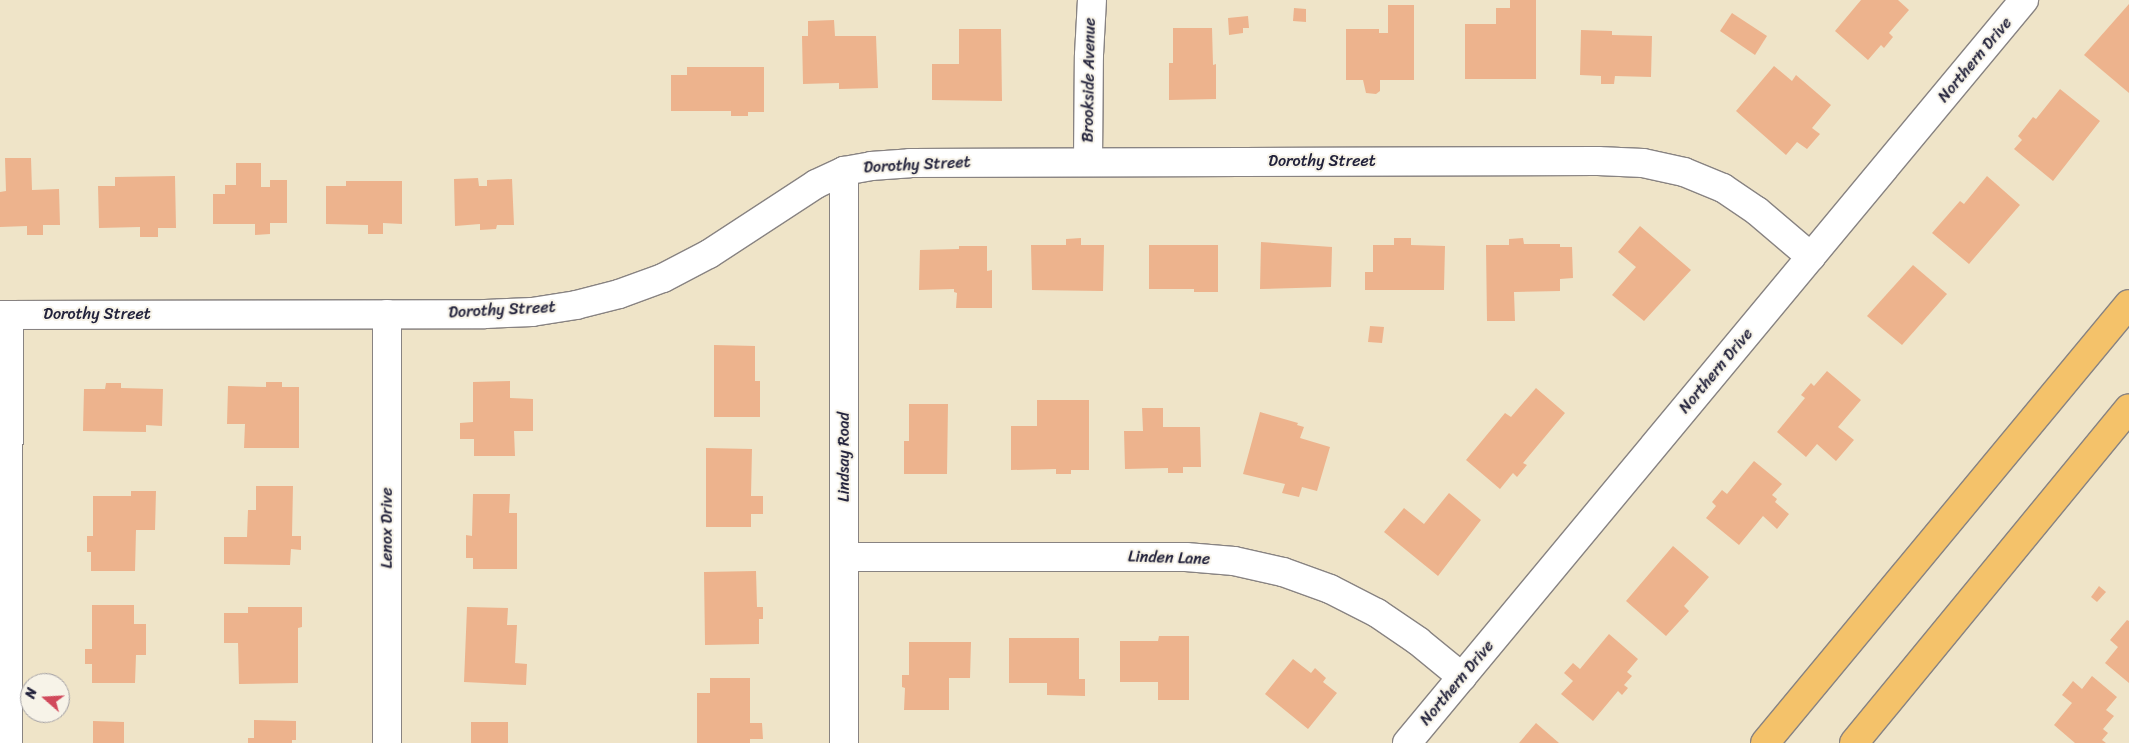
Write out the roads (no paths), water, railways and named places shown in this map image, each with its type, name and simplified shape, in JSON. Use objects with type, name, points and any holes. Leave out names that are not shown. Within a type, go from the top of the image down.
[{"type":"highway","points":[[1765,743],[2129,304]]},
{"type":"highway","points":[[1854,743],[2129,408]]},
{"type":"street","name":"Brookside Avenue","points":[[1088,161],[1089,55],[1092,0]]},
{"type":"street","name":"Northern Drive","points":[[1408,743],[2024,0]]},
{"type":"street","name":"Dorothy Street","points":[[4,314],[532,312],[576,305],[619,294],[663,278],[709,254],[816,184],[844,171],[871,166],[910,163],[1598,161],[1643,163],[1684,172],[1723,188],[1757,212],[1811,256]]},
{"type":"street","name":"Lindsay Road","points":[[844,171],[844,743]]},
{"type":"street","points":[[4,314],[4,692],[8,743]]},
{"type":"street","name":"Lenox Drive","points":[[387,314],[388,743]]},
{"type":"street","name":"Linden Lane","points":[[844,556],[1186,557],[1234,561],[1283,572],[1330,589],[1377,613],[1418,641],[1462,677]]}]
